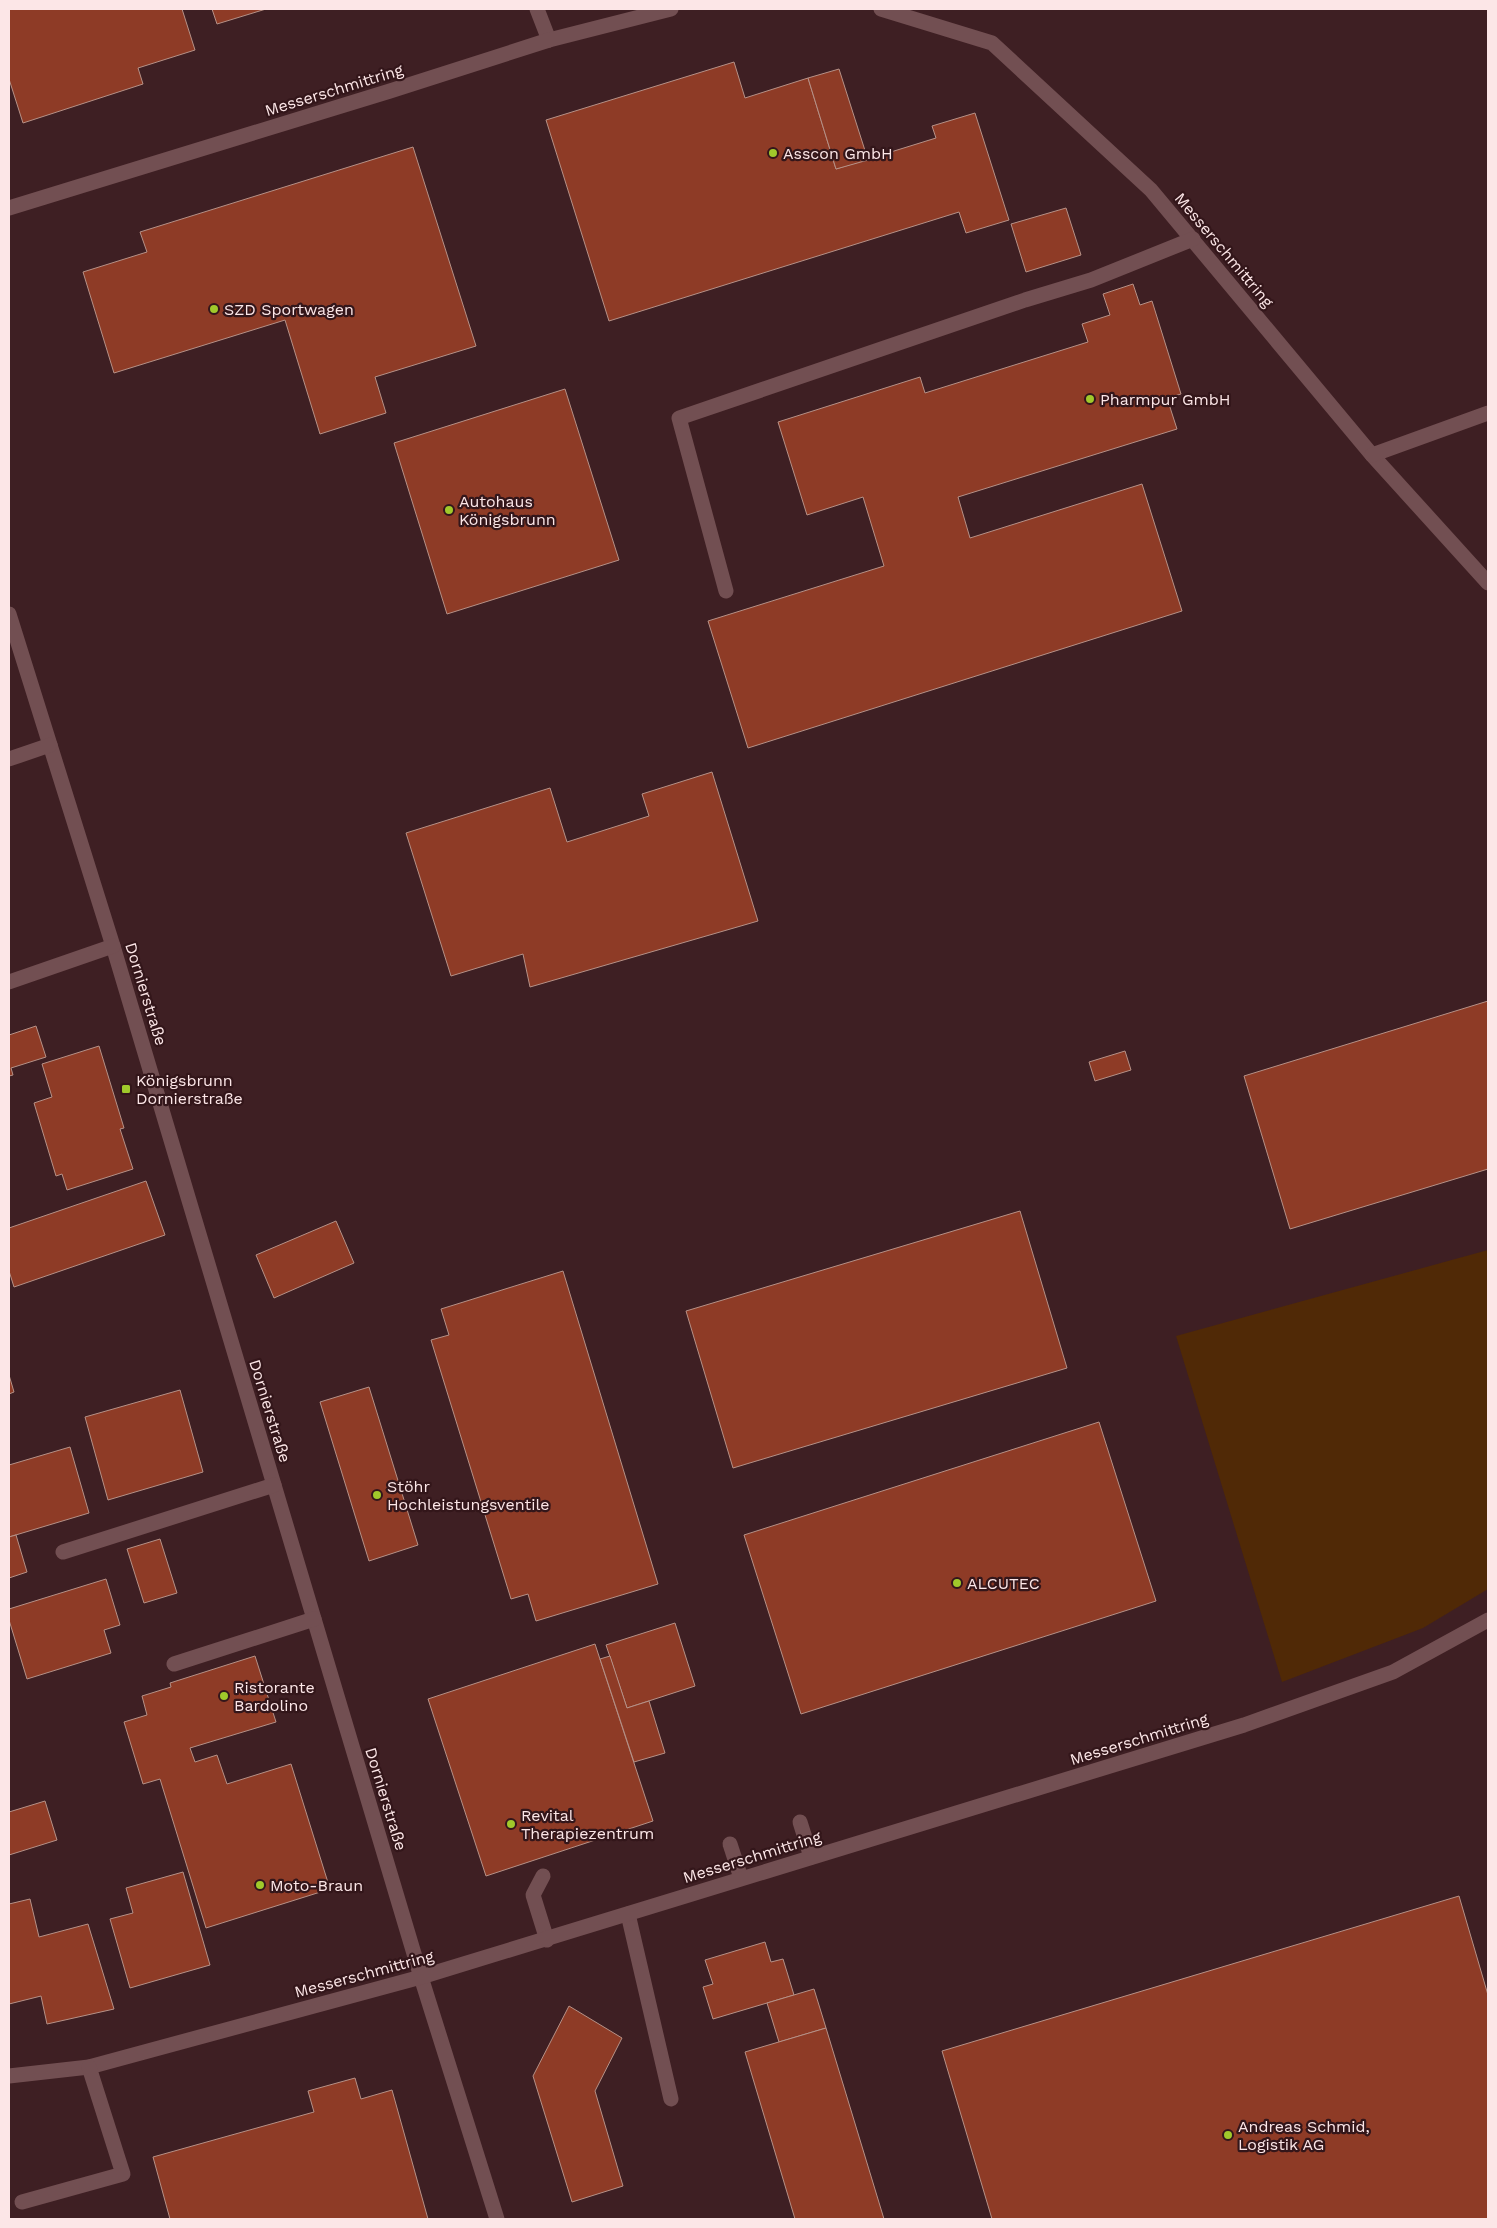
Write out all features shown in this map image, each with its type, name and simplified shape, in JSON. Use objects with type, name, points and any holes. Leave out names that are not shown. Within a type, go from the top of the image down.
[{"type":"street","points":[[537,9],[549,40]]},
{"type":"street","name":"Messerschmittring","points":[[9,208],[432,78],[549,40],[666,9]]},
{"type":"street","name":"Messerschmittring","points":[[881,9],[992,42],[1151,190],[1372,455],[1488,583]]},
{"type":"street","points":[[726,591],[679,418],[1025,300],[1091,280],[1193,239]]},
{"type":"street","points":[[1372,455],[1488,413]]},
{"type":"street","name":"Dornierstraße","points":[[9,614],[113,946],[421,1977],[496,2219]]},
{"type":"street","points":[[9,759],[50,744]]},
{"type":"street","points":[[9,982],[113,946]]},
{"type":"street","points":[[64,1552],[274,1485]]},
{"type":"street","points":[[174,1664],[314,1619]]},
{"type":"street","name":"Messerschmittring","points":[[9,2076],[89,2067],[421,1977],[547,1940],[741,1878],[1254,1722],[1393,1672],[1488,1620]]},
{"type":"street","points":[[800,1822],[811,1857]]},
{"type":"street","points":[[730,1844],[741,1878]]},
{"type":"street","points":[[543,1876],[534,1895],[547,1940]]},
{"type":"street","points":[[628,1914],[672,2099]]},
{"type":"street","points":[[22,2202],[123,2174],[89,2067]]},
{"type":"shaded area","points":[[1488,1250],[1488,1589],[1423,1628],[1282,1682],[1176,1336]]},
{"type":"building","points":[[9,9],[182,9],[195,50],[138,68],[143,84],[23,123],[9,79]]},
{"type":"building","points":[[212,9],[266,9],[217,24]]},
{"type":"building","points":[[734,62],[745,98],[808,78],[836,169],[936,138],[932,126],[975,113],[1009,220],[966,233],[959,212],[609,321],[546,120]]},
{"type":"building","points":[[839,69],[868,160],[836,169],[808,78]]},
{"type":"building","points":[[413,147],[476,346],[375,377],[386,413],[320,434],[285,320],[114,373],[83,272],[147,252],[140,232]]},
{"type":"building","points":[[1066,208],[1081,255],[1026,272],[1011,224]]},
{"type":"building","points":[[1133,284],[1140,305],[1152,301],[1181,394],[1167,398],[1177,429],[958,497],[970,538],[1142,484],[1182,611],[748,748],[708,621],[884,566],[863,497],[807,515],[778,422],[920,377],[925,393],[1088,342],[1082,324],[1110,315],[1103,294]]},
{"type":"building","points":[[565,389],[619,560],[447,614],[394,443]]},
{"type":"building","points":[[712,772],[758,921],[530,987],[523,954],[451,976],[406,833],[550,788],[567,842],[649,816],[642,794]]},
{"type":"building","points":[[1488,1001],[1488,1169],[1290,1229],[1244,1076]]},
{"type":"building","points":[[36,1026],[46,1057],[11,1068],[13,1075],[9,1076],[9,1035]]},
{"type":"building","points":[[99,1046],[124,1128],[120,1129],[133,1169],[67,1190],[62,1174],[56,1176],[34,1103],[52,1097],[42,1064]]},
{"type":"building","points":[[1125,1051],[1131,1070],[1095,1081],[1089,1062]]},
{"type":"building","points":[[146,1181],[165,1235],[14,1287],[9,1271],[9,1228]]},
{"type":"building","points":[[1020,1211],[1067,1368],[733,1468],[686,1311]]},
{"type":"building","points":[[336,1221],[354,1263],[274,1298],[256,1255]]},
{"type":"building","points":[[563,1271],[658,1584],[536,1621],[528,1594],[511,1599],[431,1340],[449,1335],[441,1309]]},
{"type":"building","points":[[9,1375],[14,1392],[9,1394]]},
{"type":"building","points":[[369,1387],[418,1545],[369,1561],[320,1402]]},
{"type":"building","points":[[180,1390],[203,1472],[108,1500],[85,1417]]},
{"type":"building","points":[[1099,1422],[1156,1601],[801,1714],[744,1535]]},
{"type":"building","points":[[70,1447],[89,1513],[9,1537],[9,1465]]},
{"type":"building","points":[[16,1535],[27,1572],[9,1578],[9,1537]]},
{"type":"building","points":[[160,1539],[177,1593],[144,1603],[127,1549]]},
{"type":"building","points":[[106,1579],[120,1625],[104,1630],[111,1653],[27,1679],[9,1620],[9,1609]]},
{"type":"building","points":[[675,1623],[695,1686],[627,1708],[606,1645]]},
{"type":"building","points":[[595,1644],[653,1821],[486,1876],[428,1699]]},
{"type":"building","points":[[255,1656],[276,1722],[190,1748],[195,1762],[217,1755],[227,1784],[291,1764],[330,1889],[206,1928],[160,1779],[143,1784],[124,1722],[147,1715],[142,1696],[171,1687],[170,1683]]},
{"type":"building","points":[[610,1656],[627,1708],[649,1701],[665,1753],[634,1762],[600,1659]]},
{"type":"building","points":[[45,1801],[57,1840],[9,1855],[9,1812]]},
{"type":"building","points":[[183,1872],[210,1965],[130,1988],[110,1919],[133,1913],[126,1888]]},
{"type":"building","name":"Andreas Schmid, Logistik AG","points":[[1459,1896],[1488,1995],[1488,2219],[992,2219],[942,2051]]},
{"type":"building","points":[[30,1899],[39,1937],[88,1924],[114,2009],[47,2024],[41,1996],[9,2004],[9,1904]]},
{"type":"building","points":[[765,1942],[771,1962],[783,1959],[794,1995],[713,2019],[703,1987],[713,1984],[705,1960]]},
{"type":"building","points":[[814,1989],[826,2028],[779,2042],[767,2003]]},
{"type":"building","points":[[569,2006],[622,2038],[595,2091],[623,2186],[572,2202],[533,2076]]},
{"type":"building","points":[[826,2028],[884,2219],[795,2219],[745,2052]]},
{"type":"building","points":[[355,2078],[361,2099],[392,2090],[428,2219],[170,2219],[153,2157],[314,2112],[308,2091]]},
{"type":"place","name":"Asscon GmbH","points":[[773,153]]},
{"type":"place","name":"SZD Sportwagen","points":[[214,309]]},
{"type":"place","name":"Pharmpur GmbH","points":[[1090,399]]},
{"type":"place","name":"Autohaus Königsbrunn","points":[[449,510]]},
{"type":"place","name":"Königsbrunn Dornierstraße","points":[[126,1089]]},
{"type":"place","name":"Stöhr Hochleistungsventile","points":[[377,1495]]},
{"type":"place","name":"ALCUTEC","points":[[957,1583]]},
{"type":"place","name":"Ristorante Bardolino","points":[[224,1696]]},
{"type":"place","name":"Revital Therapiezentrum","points":[[511,1824]]},
{"type":"place","name":"Moto-Braun","points":[[260,1885]]},
{"type":"place","name":"Andreas Schmid, Logistik AG","points":[[1228,2135]]}]
